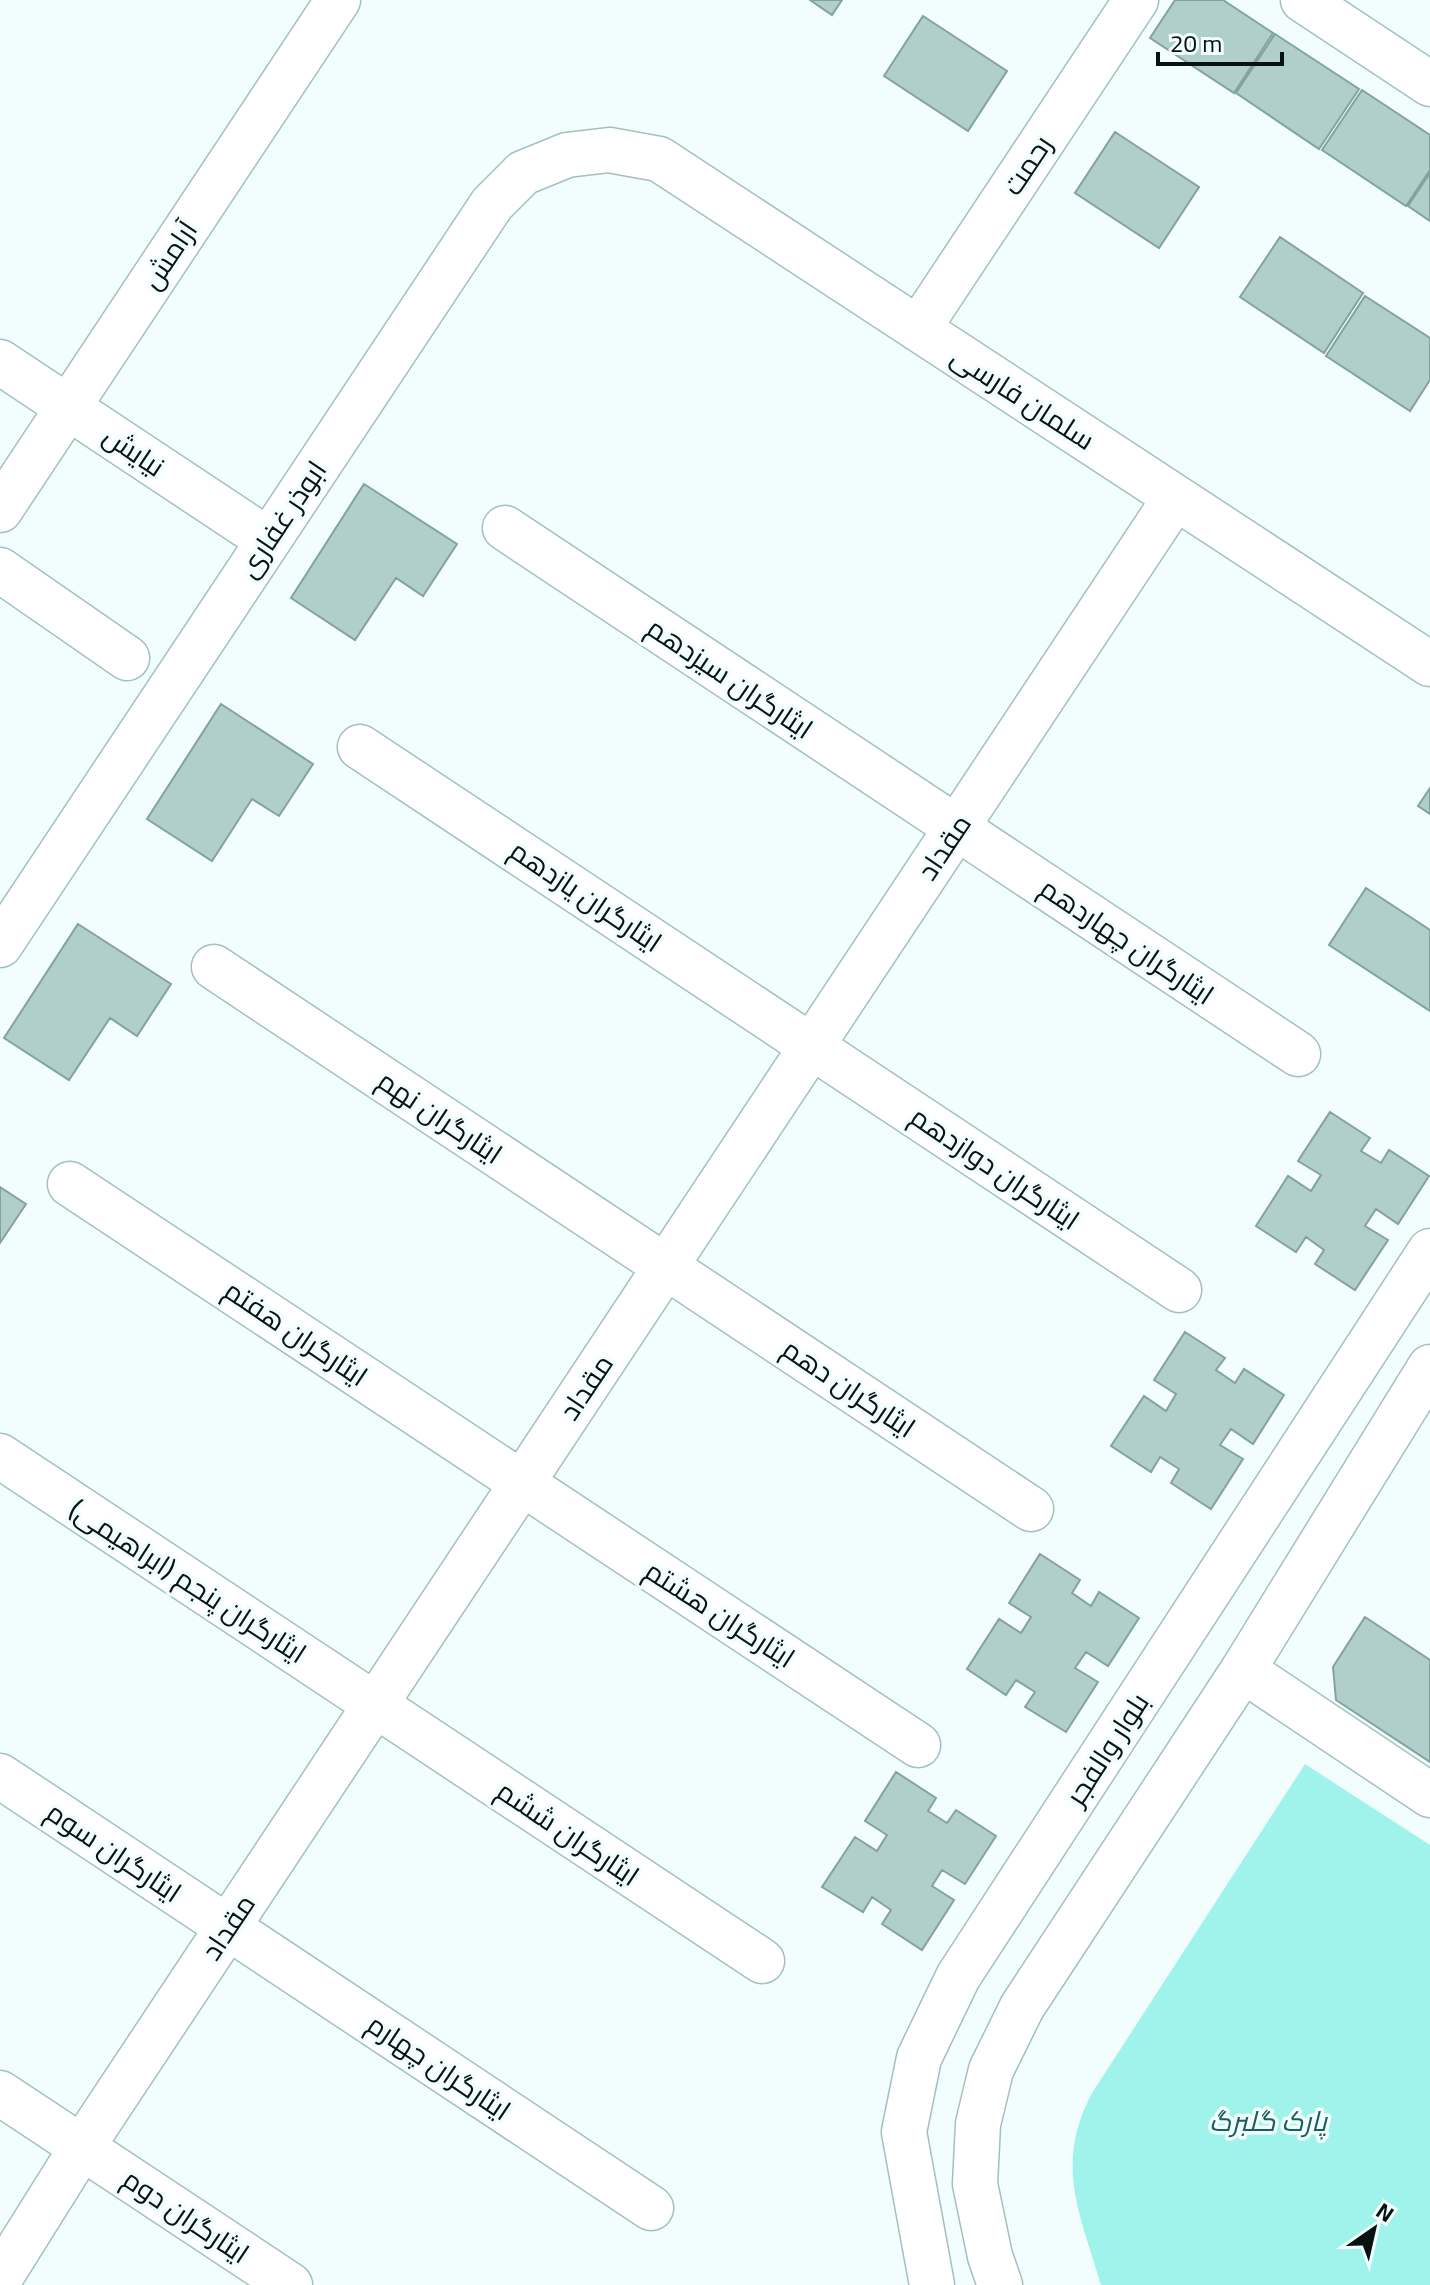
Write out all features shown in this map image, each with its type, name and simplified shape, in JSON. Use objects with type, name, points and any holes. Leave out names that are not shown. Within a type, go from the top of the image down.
[{"type":"street","name":"آرامش","points":[[0,510],[338,0]]},
{"type":"street","name":"رحمت","points":[[918,329],[1136,0]]},
{"type":"street","points":[[1303,0],[1430,84]]},
{"type":"street","name":"سلمان فارسی","points":[[609,150],[659,159],[1430,664]]},
{"type":"street","name":"ابوذر غفاری","points":[[0,945],[492,204],[523,173],[567,155],[609,150]]},
{"type":"street","name":"نیایش","points":[[0,362],[268,540]]},
{"type":"street","name":"مقداد","points":[[0,2278],[82,2147],[1175,498]]},
{"type":"street","name":"ایثارگران سیزدهم","points":[[505,528],[956,828]]},
{"type":"street","points":[[0,570],[127,658]]},
{"type":"street","name":"ایثارگران یازدهم","points":[[360,747],[812,1046]]},
{"type":"street","name":"ایثارگران چهاردهم","points":[[956,828],[1298,1054]]},
{"type":"street","name":"ایثارگران نهم","points":[[214,967],[666,1267]]},
{"type":"street","name":"ایثارگران دوازدهم","points":[[812,1046],[1179,1290]]},
{"type":"street","name":"ایثارگران هفتم","points":[[70,1184],[522,1483]]},
{"type":"street","name":"بلوار والفجر","points":[[932,2285],[904,2132],[919,2058],[951,1991],[1430,1251]]},
{"type":"street","name":"ایثارگران دهم","points":[[666,1267],[1031,1509]]},
{"type":"street","points":[[1000,2285],[990,2256],[975,2184],[978,2124],[991,2070],[1022,2007],[1243,1670],[1430,1367]]},
{"type":"street","name":"ایثارگران پنجم (ابراهیمی)","points":[[0,1456],[375,1705]]},
{"type":"street","name":"ایثارگران هشتم","points":[[522,1483],[918,1745]]},
{"type":"street","points":[[1243,1670],[1430,1795]]},
{"type":"street","name":"ایثارگران ششم","points":[[375,1705],[762,1961]]},
{"type":"street","name":"ایثارگران سوم","points":[[0,1776],[228,1927]]},
{"type":"street","name":"ایثارگران چهارم","points":[[228,1927],[651,2208]]},
{"type":"street","name":"ایثارگران دوم","points":[[0,2093],[290,2285]]},
{"type":"green space","name":"پارک گلبرگ","points":[[1305,1764],[1430,1845],[1430,2285],[1101,2285],[1074,2189],[1074,2143],[1081,2119],[1092,2093]]},
{"type":"building","points":[[810,0],[842,0],[832,15]]},
{"type":"building","points":[[1175,0],[1223,0],[1273,33],[1234,93],[1150,38]]},
{"type":"building","points":[[923,16],[1007,71],[968,131],[884,76]]},
{"type":"building","points":[[1275,34],[1359,89],[1319,149],[1236,93]]},
{"type":"building","points":[[1362,90],[1430,135],[1430,170],[1406,206],[1322,150]]},
{"type":"building","points":[[1115,132],[1199,187],[1159,248],[1075,193]]},
{"type":"building","points":[[1430,173],[1430,221],[1408,206]]},
{"type":"building","points":[[1280,237],[1363,293],[1324,353],[1240,297]]},
{"type":"building","points":[[1365,296],[1430,338],[1430,380],[1410,411],[1326,356]]},
{"type":"building","points":[[364,484],[457,544],[423,596],[396,578],[355,640],[291,598]]},
{"type":"building","points":[[221,704],[313,764],[279,816],[252,799],[212,861],[147,819]]},
{"type":"building","points":[[1430,788],[1430,814],[1418,806]]},
{"type":"building","points":[[1366,888],[1430,930],[1430,1011],[1329,945]]},
{"type":"building","points":[[78,924],[171,984],[137,1036],[110,1018],[69,1080],[4,1038]]},
{"type":"building","points":[[1330,1112],[1370,1138],[1361,1151],[1381,1163],[1389,1150],[1429,1176],[1398,1224],[1376,1209],[1365,1226],[1388,1240],[1355,1290],[1315,1264],[1324,1250],[1306,1237],[1296,1252],[1256,1226],[1288,1176],[1311,1191],[1321,1175],[1298,1161]]},
{"type":"building","points":[[0,1187],[26,1204],[0,1243]]},
{"type":"building","points":[[1185,1332],[1225,1358],[1216,1370],[1235,1383],[1244,1369],[1284,1395],[1253,1444],[1231,1429],[1220,1445],[1243,1459],[1211,1509],[1171,1483],[1179,1469],[1160,1457],[1151,1472],[1111,1446],[1144,1396],[1166,1411],[1176,1394],[1154,1380]]},
{"type":"building","points":[[1040,1554],[1080,1580],[1072,1593],[1091,1606],[1099,1592],[1139,1618],[1108,1666],[1086,1652],[1075,1668],[1098,1682],[1066,1732],[1025,1707],[1035,1692],[1016,1680],[1006,1695],[967,1669],[999,1619],[1021,1633],[1031,1617],[1009,1603]]},
{"type":"building","points":[[1365,1617],[1430,1660],[1430,1762],[1336,1700],[1333,1667]]},
{"type":"building","points":[[896,1772],[936,1798],[928,1811],[947,1823],[956,1810],[996,1836],[965,1884],[942,1870],[932,1886],[954,1900],[922,1950],[882,1924],[891,1910],[872,1897],[863,1912],[822,1887],[855,1837],[877,1851],[887,1835],[865,1821]]}]
